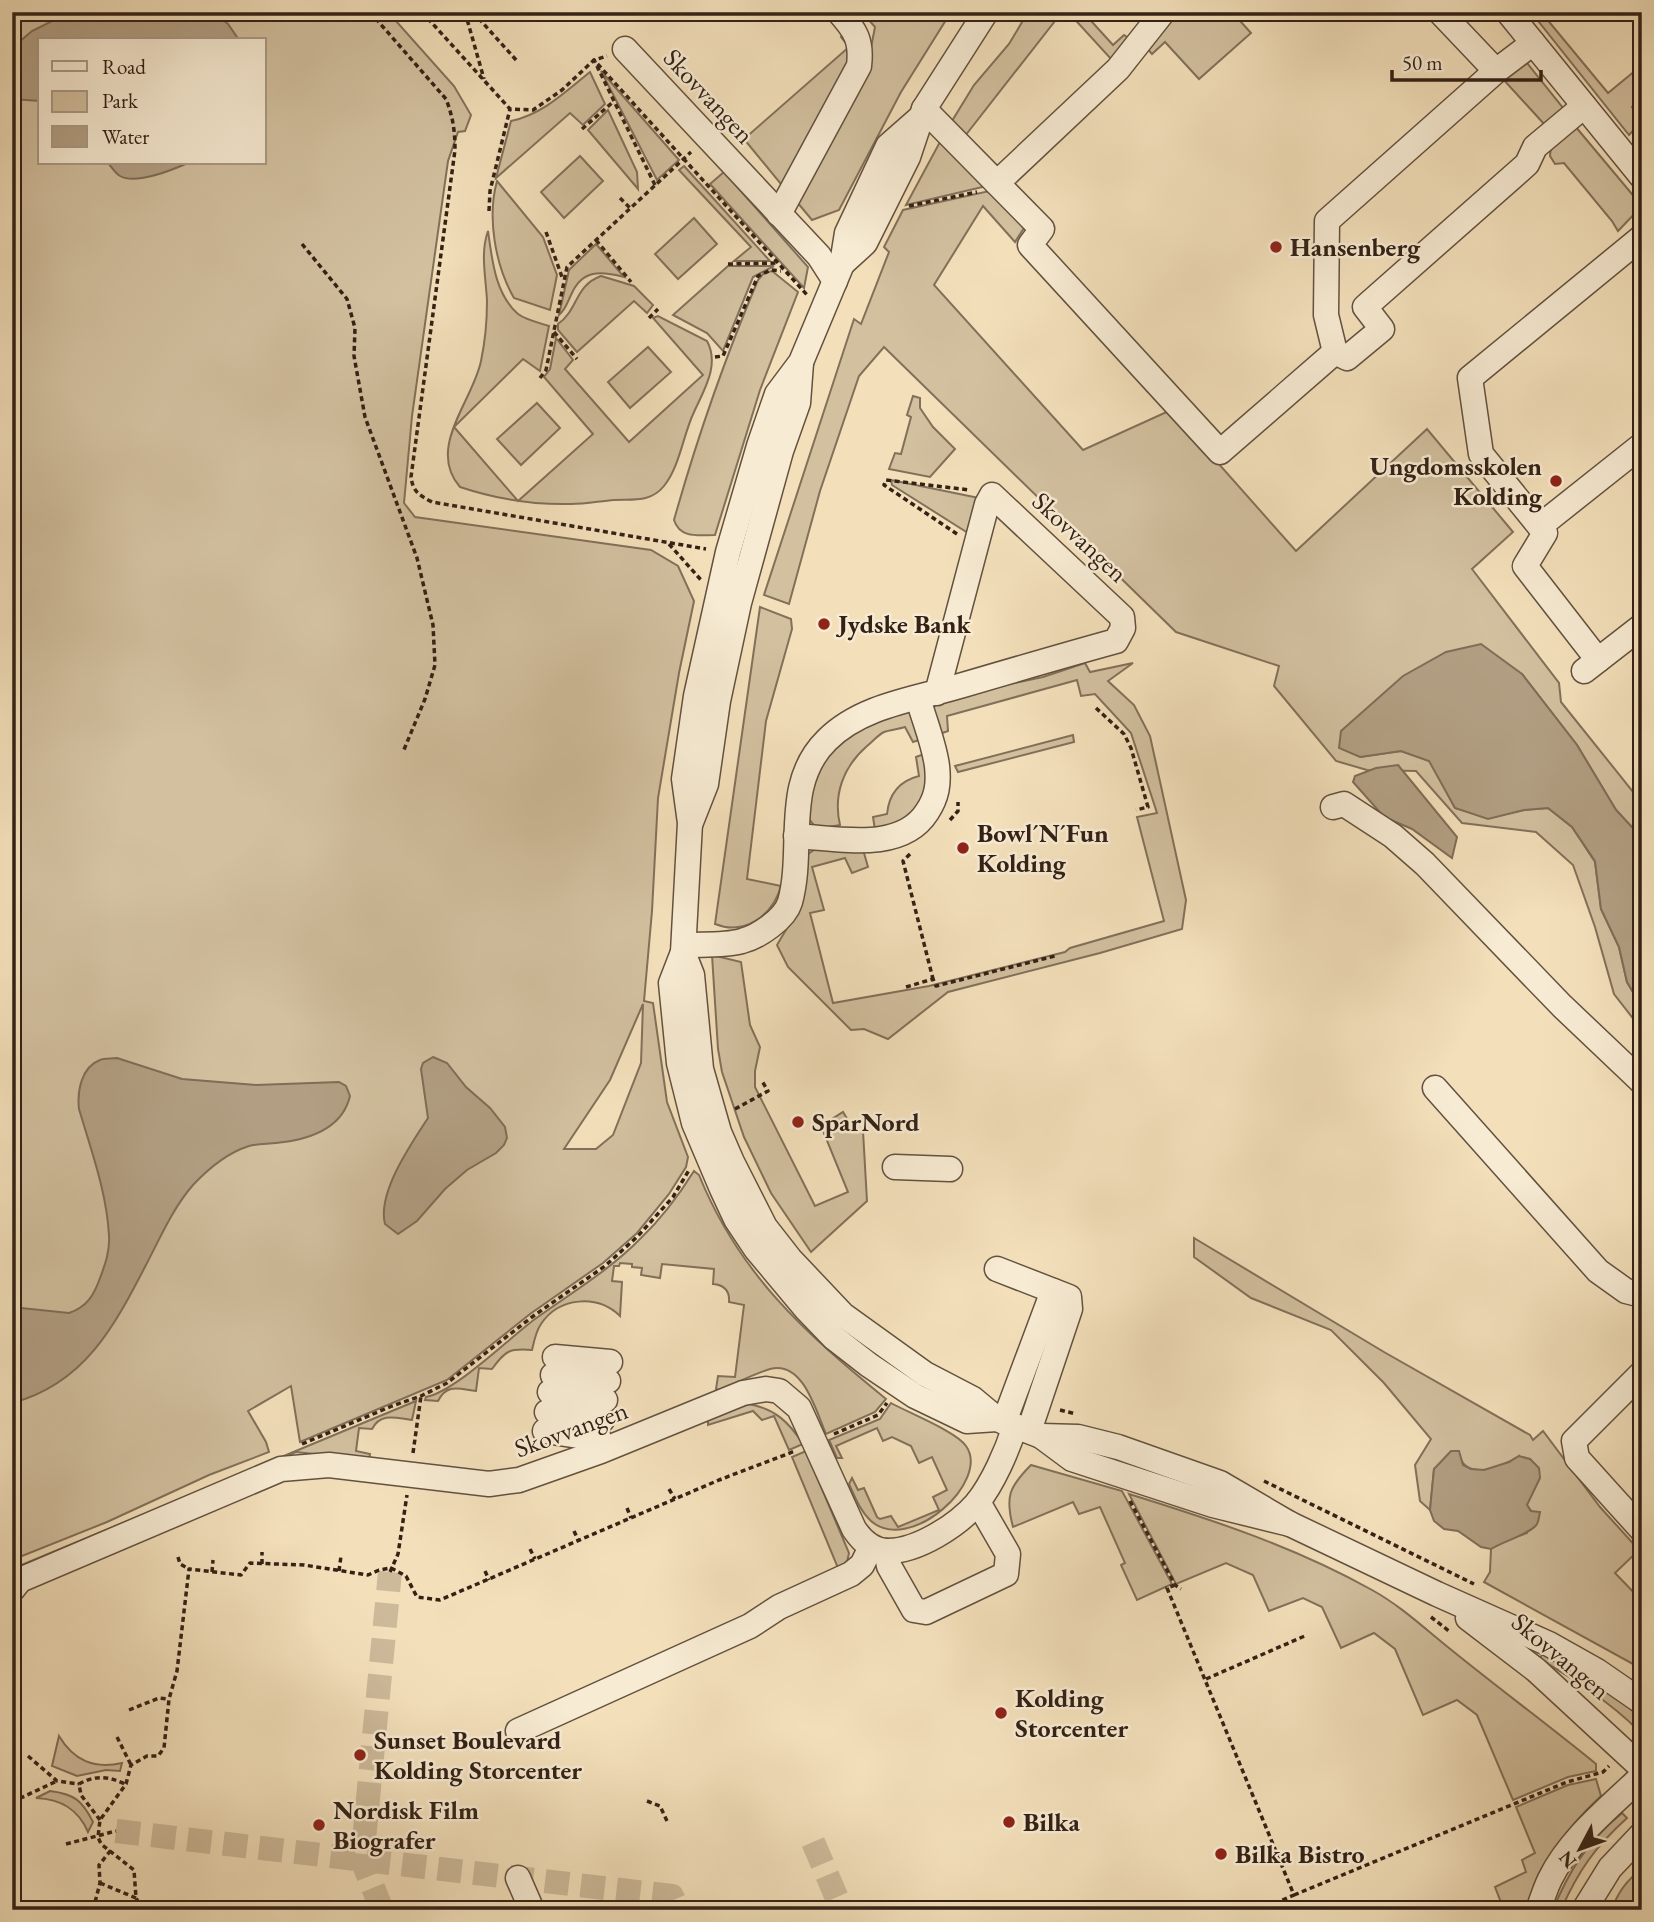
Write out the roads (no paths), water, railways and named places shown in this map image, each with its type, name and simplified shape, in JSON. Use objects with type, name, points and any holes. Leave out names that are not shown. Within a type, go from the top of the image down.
[{"type":"street","points":[[779,214],[859,66],[861,48],[852,28],[839,12]]},
{"type":"street","name":"Skovvangen","points":[[986,12],[922,113],[888,146],[846,233],[838,273],[801,362],[778,394],[759,446],[728,552],[696,695],[684,779],[690,823],[684,949],[671,983],[675,1036],[685,1091],[707,1156],[736,1219],[781,1281],[833,1337],[915,1396],[967,1421],[1078,1437],[1171,1464],[1220,1483],[1430,1602],[1536,1670],[1642,1768]]},
{"type":"street","points":[[997,183],[1118,69],[1163,12]]},
{"type":"street","points":[[1440,12],[1496,71]]},
{"type":"street","points":[[1508,12],[1642,177]]},
{"type":"street","points":[[1533,43],[1496,71],[1327,221],[1326,315],[1335,352],[1347,358],[1382,329],[1365,307],[1527,164],[1535,147],[1584,106]]},
{"type":"street","name":"Skovvangen","points":[[625,49],[818,256],[838,273]]},
{"type":"street","points":[[922,113],[1042,229],[1030,245],[1220,452],[1335,352]]},
{"type":"street","name":"Skovvangen","points":[[838,273],[864,243],[908,158],[922,113]]},
{"type":"street","points":[[1642,237],[1470,378],[1481,454],[1545,533],[1525,566],[1591,665],[1642,625]]},
{"type":"street","name":"Skovvangen","points":[[690,823],[706,784],[718,701],[738,603],[781,451],[798,403],[801,362]]},
{"type":"street","points":[[1540,526],[1642,445]]},
{"type":"street","name":"Skovvangen","points":[[684,949],[743,941],[779,918],[790,904],[803,778],[811,760],[827,740],[852,721],[884,707],[927,695],[1116,640],[1123,628],[1122,617],[992,495],[927,695]]},
{"type":"street","points":[[796,835],[868,840],[906,833],[923,818],[937,794],[937,764],[927,695]]},
{"type":"street","points":[[1333,807],[1344,804],[1393,836],[1425,864],[1562,1006],[1642,1082]]},
{"type":"street","name":"Skovvangen","points":[[684,949],[692,975],[701,1069],[709,1100],[732,1162],[765,1227],[799,1269],[843,1315],[925,1374],[973,1399],[1072,1460],[1121,1473],[1213,1505],[1290,1524]]},
{"type":"street","points":[[1435,1088],[1598,1271],[1626,1291],[1642,1295]]},
{"type":"street","points":[[895,1167],[950,1169]]},
{"type":"street","points":[[997,1269],[1069,1297],[1070,1309],[1038,1404],[1017,1427]]},
{"type":"street","points":[[518,1731],[750,1626],[779,1607],[851,1574],[879,1549],[918,1544],[960,1520],[978,1502],[1008,1450],[1017,1427],[1053,1290]]},
{"type":"street","points":[[1642,1373],[1574,1441],[1577,1458],[1642,1530]]},
{"type":"street","points":[[551,1389],[605,1395]]},
{"type":"street","points":[[551,1389],[605,1395]]},
{"type":"street","points":[[551,1389],[605,1395]]},
{"type":"street","name":"Skovvangen","points":[[12,1590],[20,1580],[281,1469],[329,1465],[488,1484],[519,1480],[601,1451],[743,1393],[766,1389],[779,1391],[799,1408],[853,1529],[861,1540],[879,1549],[914,1611],[926,1612],[1006,1574],[1009,1554],[978,1502]]},
{"type":"street","name":"Skovvangen","points":[[1430,1602],[1549,1644],[1597,1671],[1642,1702]]},
{"type":"street","points":[[1538,1910],[1550,1878],[1570,1849],[1642,1776]]},
{"type":"street","points":[[1584,1910],[1610,1868],[1642,1834]]},
{"type":"street","points":[[518,1878],[532,1910]]},
{"type":"water","points":[[70,12],[213,12],[228,24],[238,38],[38,38],[38,101],[12,99],[12,48],[32,31]]},
{"type":"water","points":[[109,164],[186,164],[154,176],[135,179],[120,176]]},
{"type":"water","points":[[1481,644],[1522,674],[1577,745],[1616,810],[1642,838],[1642,1007],[1627,982],[1619,947],[1601,909],[1595,861],[1572,827],[1548,808],[1524,810],[1488,819],[1455,808],[1429,761],[1401,751],[1360,757],[1339,748],[1341,731],[1403,676],[1446,652]]},
{"type":"water","points":[[1398,765],[1457,837],[1452,858],[1412,829],[1384,817],[1353,782],[1355,776],[1376,768]]},
{"type":"water","points":[[433,1057],[447,1063],[466,1087],[490,1108],[505,1127],[507,1138],[496,1153],[467,1170],[445,1189],[417,1221],[398,1234],[385,1224],[386,1198],[397,1169],[428,1118],[421,1069],[423,1063]]},
{"type":"water","points":[[117,1058],[182,1079],[256,1085],[339,1082],[346,1086],[350,1096],[339,1117],[322,1131],[288,1142],[249,1146],[226,1157],[205,1173],[173,1213],[123,1308],[95,1349],[59,1382],[12,1403],[12,1307],[69,1313],[85,1304],[92,1295],[105,1263],[109,1242],[108,1220],[98,1172],[79,1109],[79,1095],[88,1068],[102,1059]]},
{"type":"water","points":[[1451,1451],[1459,1451],[1463,1465],[1471,1469],[1484,1470],[1519,1456],[1530,1459],[1539,1468],[1540,1478],[1527,1505],[1531,1511],[1540,1512],[1534,1527],[1491,1549],[1481,1547],[1458,1531],[1444,1529],[1434,1521],[1430,1510],[1434,1469]]},
{"type":"tunnel","points":[[382,1910],[362,1860],[390,1572]]},
{"type":"tunnel","points":[[116,1831],[672,1896],[678,1910]]},
{"type":"tunnel","points":[[813,1842],[842,1910]]},
{"type":"place","name":"Hansenberg","points":[[1276,247]]},
{"type":"place","name":"Ungdomsskolen Kolding","points":[[1556,481]]},
{"type":"place","name":"Jydske Bank","points":[[824,624]]},
{"type":"place","name":"Bowl´N´Fun Kolding","points":[[963,848]]},
{"type":"place","name":"SparNord","points":[[798,1122]]},
{"type":"place","name":"Kolding Storcenter","points":[[1001,1713]]},
{"type":"place","name":"Sunset Boulevard Kolding Storcenter","points":[[360,1755]]},
{"type":"place","name":"Bilka","points":[[1009,1822]]},
{"type":"place","name":"Nordisk Film Biografer","points":[[319,1825]]},
{"type":"place","name":"Bilka Bistro","points":[[1221,1854]]}]
